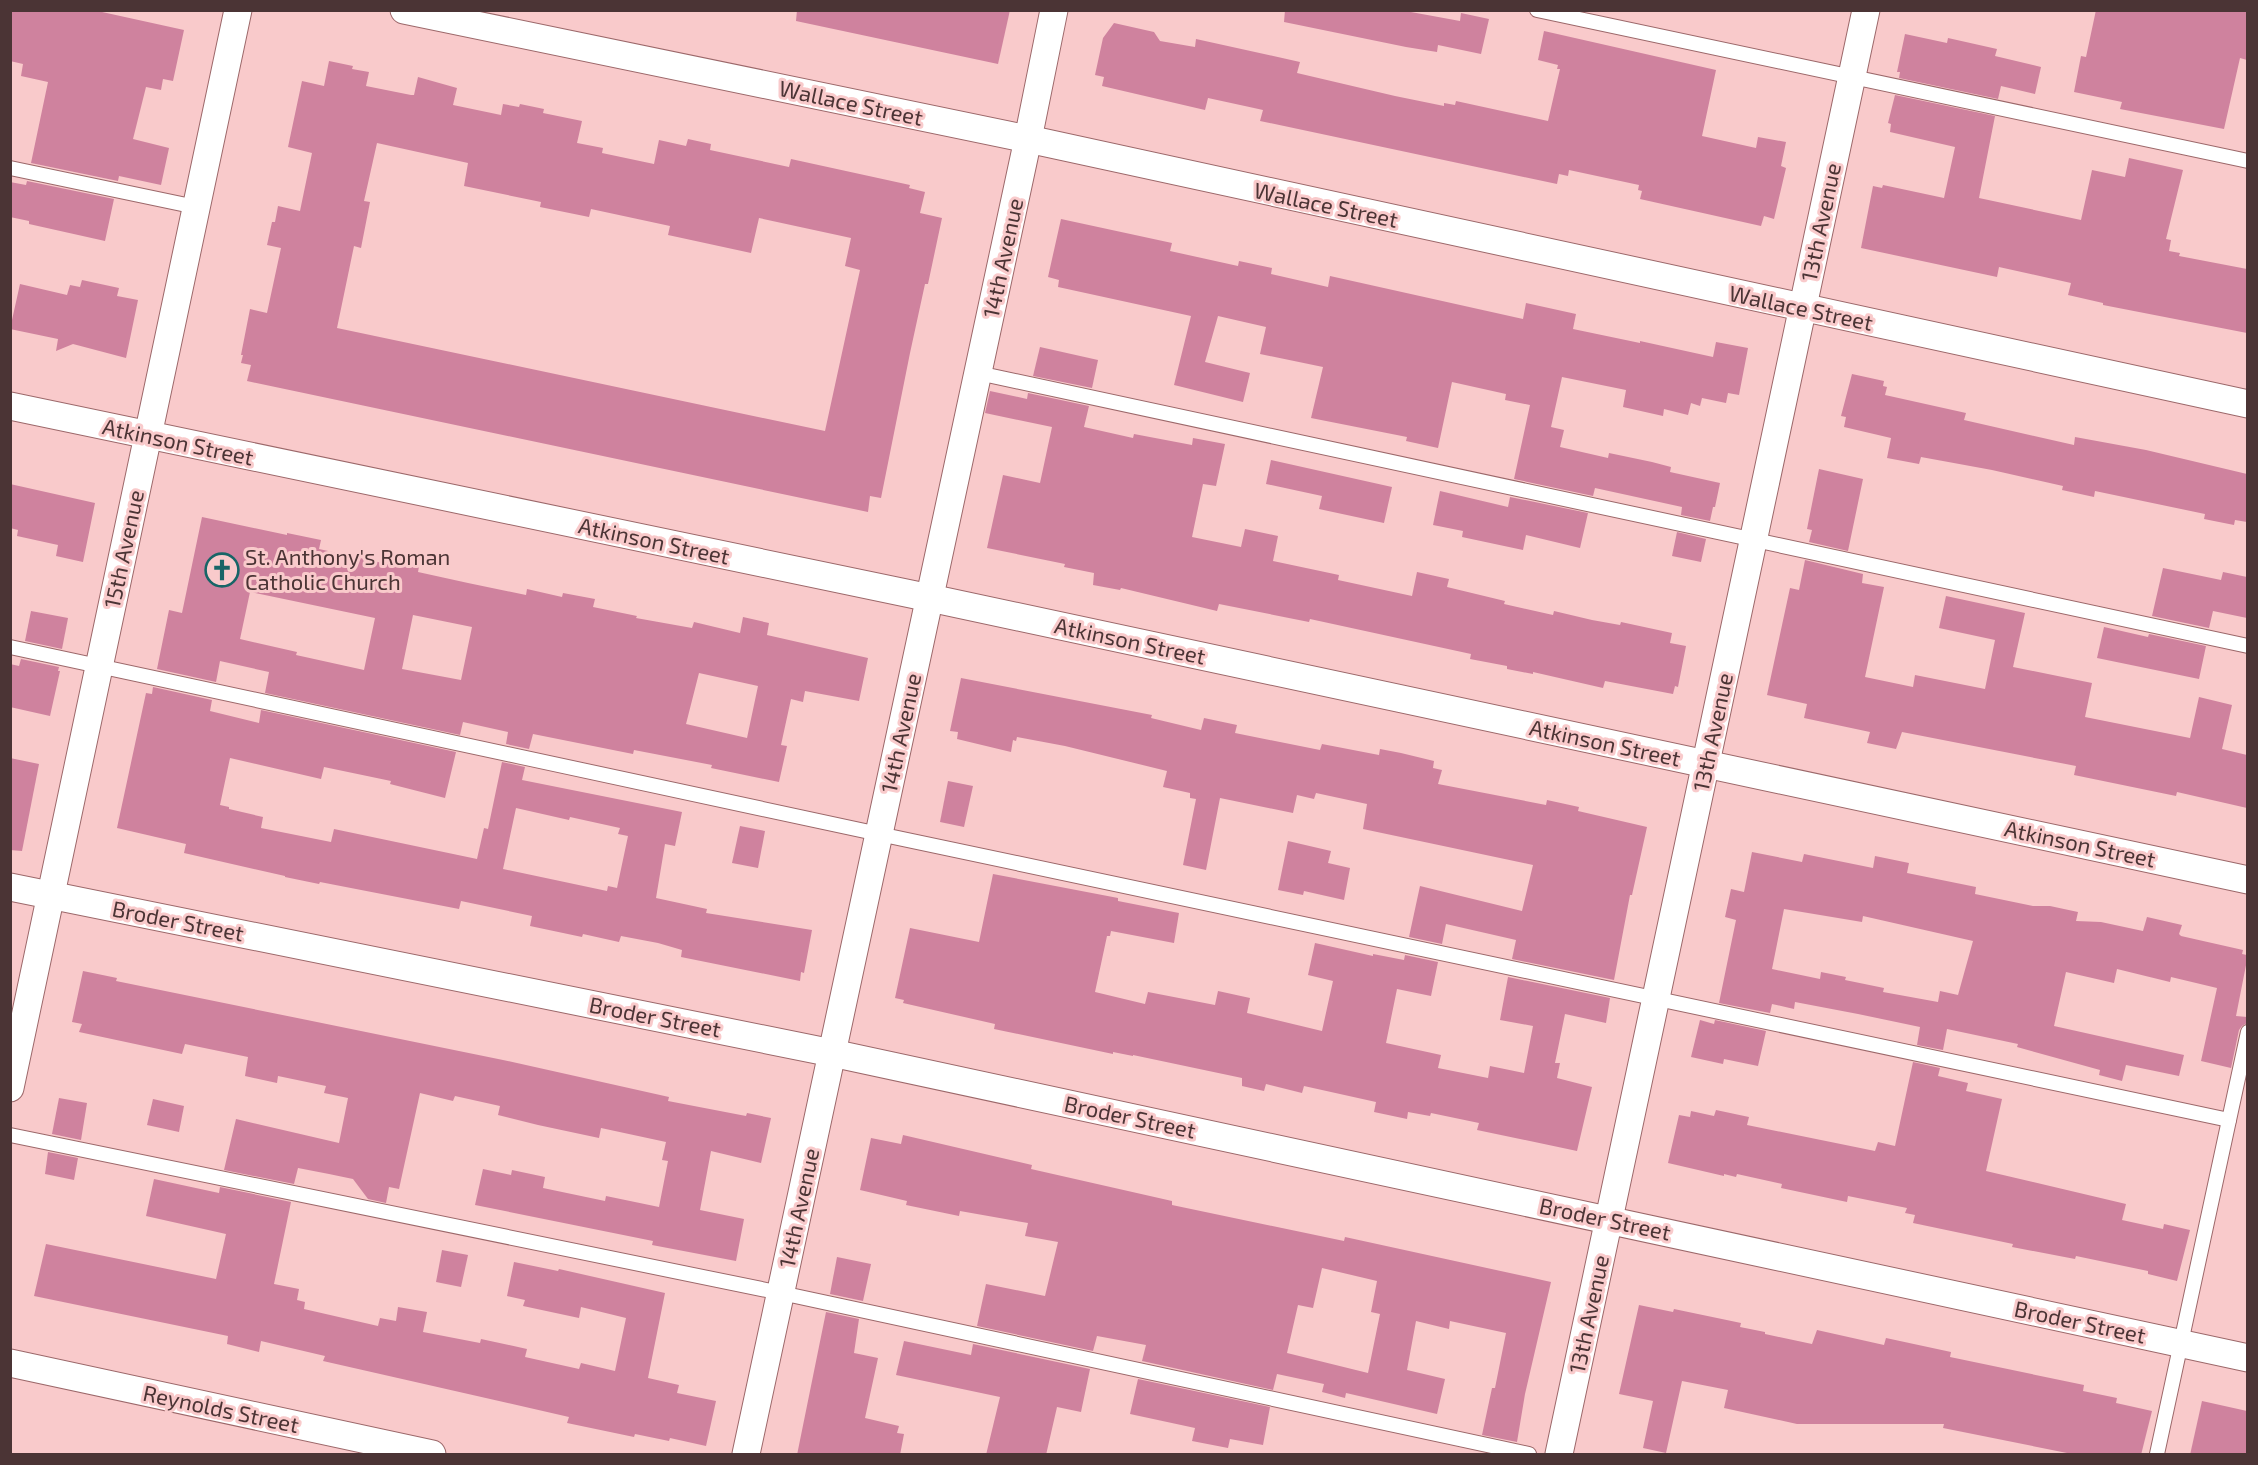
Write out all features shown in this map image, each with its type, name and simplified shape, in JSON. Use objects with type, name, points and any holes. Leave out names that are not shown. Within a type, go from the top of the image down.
[{"type":"street","name":"15th Avenue","points":[[10,1088],[238,10]]},
{"type":"street","name":"Wallace Street","points":[[404,10],[1028,139],[2247,404]]},
{"type":"street","name":"14th Avenue","points":[[746,1455],[1054,10]]},
{"type":"street","name":"13th Avenue","points":[[1559,1455],[1866,10]]},
{"type":"street","name":"Atkinson Street","points":[[10,406],[930,598],[2247,880]]},
{"type":"street","name":"Broder Street","points":[[10,887],[832,1053],[2247,1358]]},
{"type":"street","name":"Reynolds Street","points":[[10,1363],[432,1455]]},
{"type":"lane","points":[[1537,10],[2247,161]]},
{"type":"lane","points":[[10,168],[196,207]]},
{"type":"lane","points":[[978,373],[2247,646]]},
{"type":"lane","points":[[10,647],[2229,1120]]},
{"type":"lane","points":[[2157,1455],[2247,1032]]},
{"type":"lane","points":[[10,1135],[781,1293],[1529,1455]]},
{"type":"building","points":[[10,10],[93,10],[184,30],[173,81],[163,79],[161,90],[146,87],[133,139],[169,148],[161,185],[119,176],[118,181],[31,163],[48,82],[21,76],[23,64],[10,61]]},
{"type":"building","points":[[797,10],[1010,10],[998,64],[796,21]]},
{"type":"building","points":[[1285,10],[1400,10],[1460,21],[1461,13],[1489,19],[1481,54],[1438,45],[1437,52],[1406,47],[1284,22]]},
{"type":"building","points":[[2096,10],[2247,10],[2247,60],[2240,58],[2224,129],[2120,109],[2122,102],[2074,92],[2081,56],[2086,57]]},
{"type":"building","points":[[1114,23],[1154,32],[1160,41],[1195,47],[1196,39],[1300,62],[1297,73],[1395,96],[1444,106],[1444,103],[1455,105],[1456,101],[1548,121],[1560,69],[1557,69],[1558,65],[1538,60],[1544,31],[1716,70],[1702,136],[1756,148],[1758,137],[1786,142],[1781,166],[1786,168],[1774,219],[1764,216],[1761,226],[1640,199],[1642,191],[1638,190],[1639,185],[1569,170],[1568,176],[1559,174],[1557,184],[1260,121],[1263,110],[1208,98],[1205,110],[1102,86],[1104,77],[1095,75],[1103,38]]},
{"type":"building","points":[[1905,34],[1947,43],[1948,38],[1997,49],[1995,56],[2041,67],[2035,94],[2001,86],[1998,99],[1899,78],[1900,72],[1897,72]]},
{"type":"building","points":[[329,61],[369,72],[366,86],[414,95],[418,77],[457,88],[453,105],[501,115],[503,104],[519,107],[520,104],[544,109],[543,113],[582,121],[577,143],[603,148],[602,153],[654,164],[659,140],[686,146],[688,139],[711,144],[710,150],[789,167],[791,159],[910,185],[909,188],[925,192],[920,213],[942,218],[928,284],[925,284],[881,498],[870,496],[868,512],[247,381],[251,365],[241,363],[243,355],[241,355],[250,309],[267,313],[281,248],[267,245],[272,222],[275,222],[278,206],[300,211],[312,153],[288,147],[302,81],[324,86]],"holes":[[[377,143],[468,163],[464,186],[541,202],[540,207],[589,217],[591,209],[670,226],[668,235],[751,253],[759,218],[851,238],[845,266],[860,270],[825,431],[337,328],[354,246],[361,248],[370,202],[364,201]]]},
{"type":"building","points":[[1895,95],[1995,116],[1979,198],[2081,220],[2092,170],[2125,177],[2129,158],[2183,170],[2166,239],[2171,240],[2169,251],[2180,253],[2179,256],[2247,269],[2247,333],[2103,305],[2103,303],[2068,295],[2071,283],[1999,267],[1997,277],[1861,248],[1873,186],[1882,188],[1883,185],[1944,198],[1955,147],[1890,132],[1891,124],[1888,123]]},
{"type":"building","points":[[27,181],[114,199],[105,241],[29,224],[29,221],[10,217],[10,182],[26,185]]},
{"type":"building","points":[[1061,219],[1172,243],[1170,251],[1238,266],[1239,261],[1272,268],[1271,274],[1328,287],[1330,276],[1523,319],[1526,303],[1576,314],[1573,329],[1713,357],[1716,342],[1748,348],[1739,395],[1728,393],[1726,403],[1702,398],[1700,406],[1691,403],[1688,415],[1664,409],[1663,416],[1623,407],[1626,390],[1562,377],[1551,427],[1564,430],[1560,447],[1608,458],[1609,453],[1652,462],[1671,467],[1670,472],[1720,483],[1710,521],[1681,515],[1682,507],[1595,488],[1593,496],[1514,479],[1530,405],[1505,400],[1506,394],[1452,382],[1438,448],[1406,441],[1407,437],[1311,418],[1323,367],[1260,354],[1266,327],[1218,316],[1205,362],[1250,373],[1243,402],[1174,385],[1191,316],[1058,287],[1059,280],[1048,277]]},
{"type":"building","points":[[82,280],[119,288],[117,296],[138,300],[126,358],[73,344],[56,351],[58,339],[10,329],[20,284],[67,295],[70,285],[80,287]]},
{"type":"building","points":[[1040,347],[1098,360],[1092,388],[1033,376]]},
{"type":"building","points":[[1852,374],[1884,381],[1883,386],[1887,387],[1885,395],[1966,413],[1964,420],[2074,445],[2075,437],[2146,450],[2247,474],[2247,522],[2235,520],[2234,525],[2204,519],[2205,514],[2095,491],[2094,497],[2062,490],[2063,486],[1921,457],[1919,464],[1887,458],[1891,438],[1844,427],[1846,417],[1841,416]]},
{"type":"building","points":[[990,391],[1027,399],[1028,393],[1089,406],[1084,427],[1133,438],[1134,434],[1192,445],[1193,438],[1225,444],[1216,486],[1203,484],[1192,537],[1241,547],[1245,529],[1278,536],[1273,561],[1339,575],[1338,580],[1412,596],[1417,572],[1449,579],[1447,587],[1505,601],[1504,604],[1553,615],[1554,611],[1592,620],[1620,625],[1621,622],[1672,633],[1670,643],[1686,646],[1678,687],[1675,686],[1673,694],[1605,681],[1603,688],[1533,672],[1533,674],[1507,669],[1507,666],[1470,659],[1471,654],[1310,619],[1309,622],[1219,604],[1217,611],[1121,588],[1120,590],[1093,585],[1094,573],[1064,567],[1065,564],[987,548],[1003,475],[1040,483],[1052,427],[985,413]]},
{"type":"building","points":[[1271,460],[1392,487],[1384,523],[1319,509],[1322,496],[1266,484]]},
{"type":"building","points":[[1819,469],[1863,479],[1848,551],[1809,542],[1812,530],[1807,529]]},
{"type":"building","points":[[10,484],[95,503],[83,562],[56,556],[58,545],[17,536],[18,530],[10,528]]},
{"type":"building","points":[[1440,491],[1508,507],[1510,497],[1588,513],[1580,548],[1526,535],[1523,550],[1462,537],[1463,531],[1433,525]]},
{"type":"building","points":[[202,517],[321,540],[319,549],[395,566],[397,556],[420,561],[418,572],[468,583],[526,595],[527,589],[562,597],[563,593],[595,599],[593,607],[637,616],[636,618],[692,628],[694,622],[740,633],[743,617],[769,623],[767,635],[868,658],[859,701],[805,691],[803,702],[791,699],[781,745],[787,746],[779,782],[711,768],[712,765],[634,750],[633,754],[533,734],[529,749],[506,744],[508,732],[463,722],[460,735],[265,693],[269,672],[220,661],[216,682],[157,669],[169,610],[182,613]],"holes":[[[250,592],[375,618],[364,670],[296,655],[297,652],[240,639]],[[413,615],[472,627],[461,680],[402,669]],[[699,673],[758,686],[747,738],[686,724]]]},
{"type":"building","points":[[1677,532],[1706,539],[1701,562],[1672,556]]},
{"type":"building","points":[[1805,560],[1863,574],[1862,583],[1884,587],[1865,677],[1913,687],[1915,675],[1985,689],[1995,640],[1939,628],[1946,596],[2025,613],[2013,667],[2092,683],[2085,717],[2190,738],[2199,697],[2232,705],[2222,749],[2247,755],[2247,808],[2177,792],[2176,796],[2074,775],[2076,766],[1902,732],[1896,749],[1867,743],[1870,732],[1804,718],[1807,704],[1767,695],[1790,588],[1799,590]]},
{"type":"building","points":[[2163,568],[2221,580],[2223,572],[2247,577],[2247,618],[2213,611],[2209,628],[2152,616]]},
{"type":"building","points":[[31,611],[68,618],[62,649],[25,641]]},
{"type":"building","points":[[2104,627],[2206,646],[2199,679],[2097,658]]},
{"type":"building","points":[[21,659],[59,667],[50,716],[10,707],[10,664],[19,666]]},
{"type":"building","points":[[961,678],[1152,715],[1151,718],[1201,730],[1204,718],[1237,725],[1235,733],[1320,750],[1322,744],[1379,755],[1380,749],[1401,753],[1434,761],[1433,768],[1442,770],[1438,784],[1546,805],[1547,800],[1579,807],[1578,811],[1647,827],[1632,895],[1630,895],[1614,980],[1512,959],[1516,940],[1446,924],[1442,944],[1409,937],[1420,886],[1522,911],[1533,865],[1363,829],[1367,804],[1316,793],[1314,799],[1297,795],[1293,813],[1220,798],[1206,870],[1183,865],[1196,799],[1190,798],[1190,793],[1163,787],[1167,771],[1065,746],[1017,737],[1016,741],[1013,740],[1011,752],[957,739],[958,732],[950,731]]},
{"type":"building","points":[[153,687],[212,700],[210,711],[259,723],[261,710],[456,752],[445,798],[390,784],[391,781],[324,767],[321,779],[230,758],[220,805],[263,817],[261,828],[331,842],[334,829],[477,859],[484,828],[488,829],[502,762],[525,767],[522,780],[682,812],[675,846],[665,844],[656,898],[707,909],[706,913],[812,930],[804,973],[801,972],[800,981],[681,957],[682,950],[658,943],[621,936],[619,942],[530,926],[532,916],[461,901],[459,909],[285,877],[184,853],[186,844],[117,828],[146,693],[152,694]],"holes":[[[516,808],[569,820],[570,817],[620,828],[618,834],[628,836],[617,888],[608,886],[607,891],[503,869]]]},
{"type":"building","points":[[10,758],[39,764],[22,851],[10,850]]},
{"type":"building","points":[[948,781],[973,786],[964,827],[940,822]]},
{"type":"building","points":[[740,826],[765,831],[758,868],[732,863]]},
{"type":"building","points":[[1288,841],[1331,851],[1328,863],[1350,868],[1344,900],[1304,891],[1303,895],[1278,890]]},
{"type":"building","points":[[1752,852],[1802,862],[1804,854],[1873,868],[1875,856],[1909,863],[1907,873],[1976,887],[1975,894],[2033,906],[2050,906],[2078,912],[2076,921],[2101,922],[2143,931],[2147,917],[2182,925],[2179,934],[2181,936],[2243,950],[2242,954],[2247,955],[2236,1016],[2247,1017],[2247,1023],[2239,1030],[2231,1068],[2201,1061],[2217,988],[2171,977],[2170,982],[2117,969],[2114,983],[2066,972],[2054,1026],[2184,1055],[2179,1076],[2126,1065],[2122,1081],[2099,1075],[2100,1070],[2017,1047],[2018,1044],[1947,1029],[1943,1050],[1917,1045],[1920,1027],[1795,1002],[1794,1009],[1772,1004],[1770,1013],[1719,1003],[1736,920],[1725,917],[1731,889],[1744,892]],"holes":[[[1784,909],[1862,922],[1863,916],[1973,941],[1958,995],[1940,991],[1938,1002],[1883,992],[1884,988],[1845,980],[1846,977],[1821,972],[1820,979],[1772,969]]]},
{"type":"building","points":[[993,874],[1118,898],[1118,901],[1179,913],[1174,943],[1111,931],[1110,936],[1107,936],[1095,992],[1145,1004],[1148,992],[1215,1005],[1218,991],[1250,998],[1247,1013],[1322,1031],[1333,981],[1308,975],[1315,943],[1373,956],[1373,954],[1404,960],[1405,955],[1438,962],[1431,996],[1397,989],[1386,1043],[1441,1055],[1438,1068],[1488,1078],[1490,1066],[1524,1073],[1533,1026],[1500,1020],[1508,977],[1610,998],[1606,1023],[1565,1014],[1555,1063],[1560,1063],[1557,1078],[1592,1087],[1577,1151],[1477,1130],[1479,1123],[1431,1113],[1430,1116],[1408,1112],[1407,1119],[1374,1112],[1376,1102],[1304,1086],[1302,1093],[1266,1084],[1264,1091],[1242,1086],[1242,1078],[994,1029],[995,1024],[903,1003],[904,1000],[895,998],[910,928],[979,942]]},
{"type":"building","points":[[83,971],[117,978],[116,981],[503,1060],[669,1097],[668,1101],[746,1116],[747,1113],[771,1118],[761,1163],[711,1151],[700,1210],[744,1219],[736,1261],[652,1245],[653,1241],[475,1205],[483,1169],[511,1175],[512,1170],[545,1177],[543,1188],[605,1201],[606,1196],[659,1207],[668,1161],[662,1160],[666,1142],[601,1128],[599,1138],[538,1125],[498,1115],[500,1106],[455,1096],[453,1101],[420,1093],[399,1189],[389,1187],[386,1203],[368,1199],[353,1179],[329,1174],[298,1168],[294,1184],[224,1170],[236,1119],[339,1143],[348,1098],[324,1093],[326,1086],[278,1076],[277,1083],[245,1076],[248,1057],[185,1044],[182,1054],[79,1032],[82,1024],[72,1022]]},
{"type":"building","points":[[1700,1020],[1714,1024],[1715,1020],[1766,1031],[1758,1066],[1724,1059],[1723,1064],[1691,1057]]},
{"type":"building","points":[[1913,1062],[1940,1068],[1938,1076],[1968,1083],[1966,1091],[2002,1099],[1986,1171],[2126,1204],[2122,1220],[2163,1229],[2164,1224],[2190,1230],[2177,1281],[2148,1274],[2148,1271],[2076,1256],[2075,1259],[2012,1247],[2013,1244],[1913,1223],[1915,1215],[1905,1213],[1907,1208],[1848,1196],[1847,1202],[1781,1188],[1782,1184],[1737,1174],[1736,1177],[1724,1174],[1724,1176],[1668,1163],[1679,1115],[1690,1117],[1691,1111],[1714,1116],[1716,1110],[1749,1117],[1747,1125],[1875,1151],[1878,1142],[1895,1146]]},
{"type":"building","points":[[59,1098],[87,1103],[81,1140],[52,1134]]},
{"type":"building","points":[[153,1099],[184,1106],[179,1132],[147,1125]]},
{"type":"building","points":[[903,1135],[1032,1165],[1031,1169],[1172,1201],[1172,1205],[1344,1241],[1345,1237],[1551,1282],[1525,1394],[1517,1442],[1482,1435],[1492,1388],[1495,1388],[1506,1333],[1450,1321],[1449,1329],[1416,1321],[1407,1370],[1445,1379],[1437,1414],[1346,1393],[1345,1398],[1322,1392],[1324,1384],[1277,1374],[1273,1390],[1142,1361],[1146,1345],[1097,1336],[1093,1351],[977,1326],[986,1284],[1045,1296],[1058,1242],[1025,1236],[1028,1223],[960,1211],[959,1216],[906,1205],[907,1201],[860,1190],[871,1138],[901,1144]],"holes":[[[1322,1268],[1377,1281],[1371,1312],[1380,1314],[1368,1373],[1287,1353],[1298,1305],[1313,1308]]]},
{"type":"building","points":[[48,1152],[78,1158],[74,1180],[45,1174]]},
{"type":"building","points":[[154,1179],[219,1193],[220,1187],[291,1202],[274,1284],[299,1289],[297,1300],[305,1302],[304,1309],[378,1326],[380,1318],[396,1321],[398,1307],[427,1312],[423,1332],[480,1343],[481,1339],[527,1349],[525,1357],[579,1369],[581,1363],[615,1371],[626,1318],[581,1307],[579,1318],[523,1306],[525,1300],[507,1296],[514,1262],[558,1271],[559,1269],[665,1293],[648,1378],[679,1385],[677,1393],[716,1401],[706,1446],[670,1438],[669,1441],[635,1434],[634,1437],[567,1423],[569,1417],[323,1361],[325,1356],[261,1341],[259,1352],[227,1344],[228,1336],[34,1296],[46,1244],[216,1279],[226,1234],[146,1216]]},
{"type":"building","points":[[442,1250],[468,1255],[461,1287],[436,1282]]},
{"type":"building","points":[[837,1257],[871,1264],[863,1301],[830,1294]]},
{"type":"building","points":[[1639,1305],[1673,1312],[1674,1309],[1741,1323],[1740,1327],[1812,1344],[1817,1330],[1884,1345],[1886,1338],[1951,1352],[1950,1357],[2084,1385],[2083,1391],[2117,1398],[2116,1403],[2152,1411],[2141,1455],[2077,1455],[1943,1428],[1944,1424],[1797,1424],[1724,1408],[1728,1390],[1682,1381],[1666,1453],[1643,1448],[1653,1401],[1619,1394]]},
{"type":"building","points":[[826,1312],[859,1319],[854,1353],[878,1358],[865,1418],[899,1426],[897,1433],[904,1434],[900,1455],[797,1455]]},
{"type":"building","points":[[904,1341],[971,1355],[973,1344],[1090,1369],[1081,1412],[1057,1407],[1046,1455],[986,1455],[1000,1397],[896,1375]]},
{"type":"building","points":[[1138,1379],[1270,1407],[1263,1445],[1230,1439],[1228,1448],[1192,1441],[1195,1428],[1130,1414]]},
{"type":"building","points":[[2202,1401],[2247,1411],[2247,1455],[2190,1455]]},
{"type":"place","name":"St. Anthony's Roman Catholic Church","points":[[222,570]]}]
